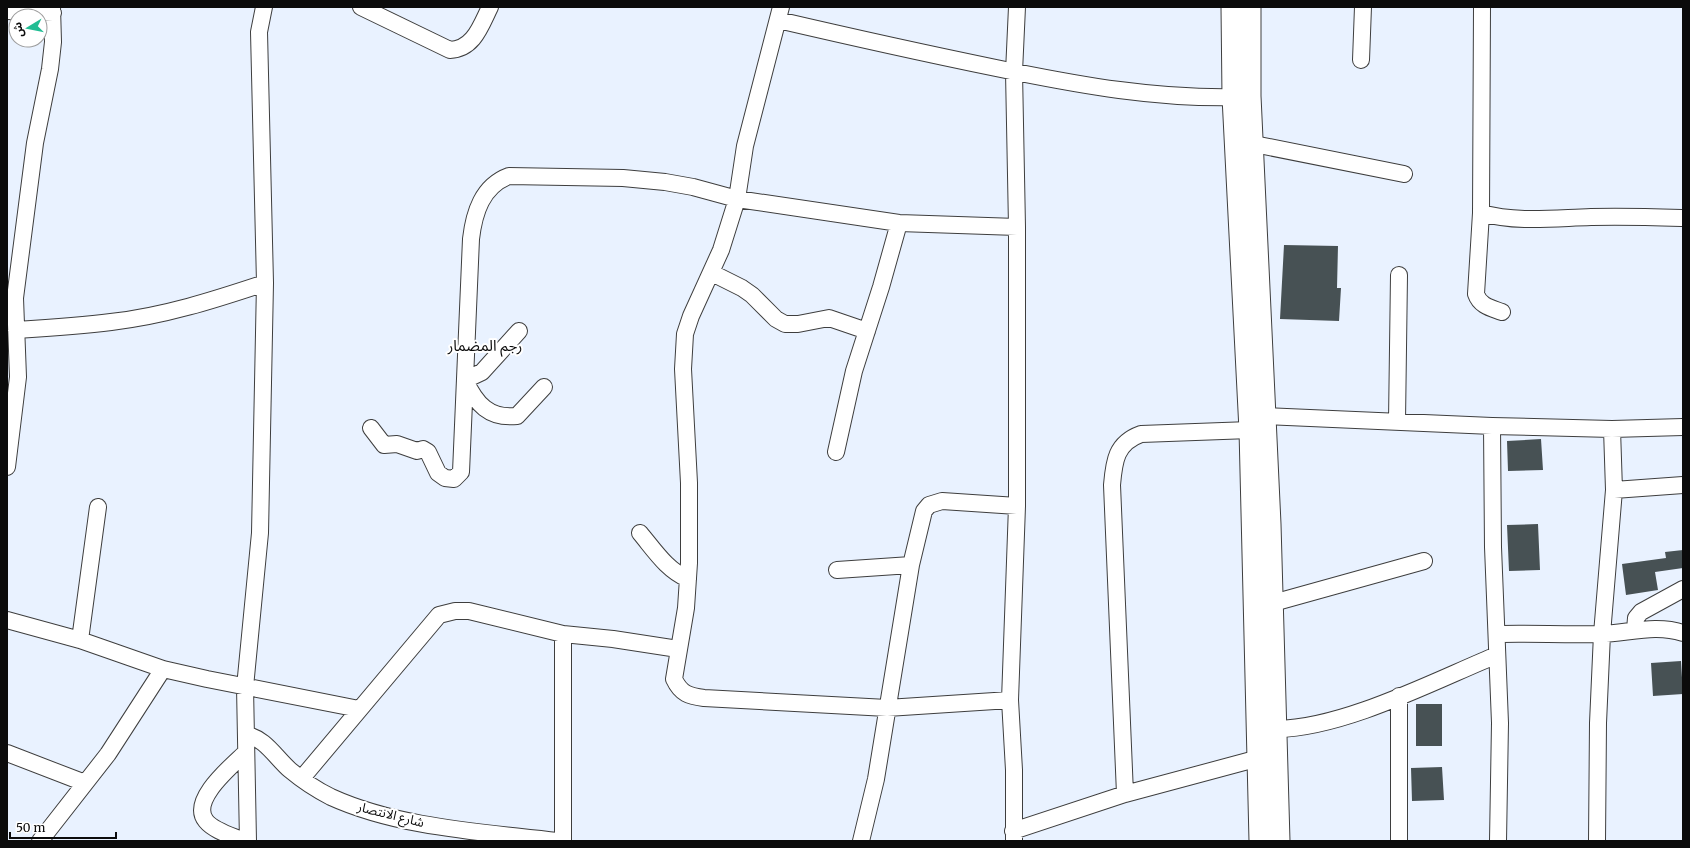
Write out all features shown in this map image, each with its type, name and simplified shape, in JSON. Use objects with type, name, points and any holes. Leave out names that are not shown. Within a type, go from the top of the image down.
[{"type":"street","points":[[248,841],[245,687],[260,533],[265,283],[259,32],[264,7]]},
{"type":"street","points":[[361,7],[450,50],[462,48],[471,42],[490,7]]},
{"type":"street","points":[[1017,7],[1014,72],[1017,227],[1017,506],[1010,700],[1014,770],[1013,836],[1125,794],[1259,758]]},
{"type":"street","points":[[1232,7],[1242,97],[1258,423],[1273,603],[1279,841]]},
{"type":"street","points":[[1250,7],[1242,97],[1254,144],[1258,423],[1260,841]]},
{"type":"street","points":[[1361,60],[1363,7]]},
{"type":"street","points":[[1482,7],[1481,214],[1476,294],[1479,302],[1502,312]]},
{"type":"street","points":[[7,11],[52,10],[53,42],[50,69],[35,143],[15,298],[18,377],[7,467]]},
{"type":"street","points":[[1010,700],[887,708],[693,697],[684,694],[679,689],[674,679],[686,608],[688,580],[689,483],[683,350],[685,334],[691,316],[712,273],[721,250],[737,199],[745,146],[780,14],[1014,72],[1070,83],[1126,92],[1242,97]]},
{"type":"street","points":[[1254,144],[1404,174]]},
{"type":"street","points":[[371,428],[384,445],[397,444],[413,450],[423,449],[428,452],[438,472],[445,478],[454,479],[461,472],[471,239],[474,220],[485,195],[499,179],[516,175],[623,178],[694,187],[737,199],[899,223],[1017,227]]},
{"type":"street","points":[[1481,214],[1510,218],[1551,219],[1632,216],[1683,218]]},
{"type":"street","points":[[836,452],[854,371],[899,223]]},
{"type":"street","points":[[712,273],[742,288],[752,295],[776,319],[785,324],[798,324],[829,318],[867,331]]},
{"type":"street","points":[[1397,421],[1399,275]]},
{"type":"street","points":[[16,330],[111,322],[146,316],[189,307],[265,283]]},
{"type":"street","points":[[465,380],[482,372],[519,331]]},
{"type":"street","points":[[465,380],[472,396],[481,405],[490,412],[504,417],[517,416],[544,387]]},
{"type":"street","points":[[1125,794],[1112,485],[1114,468],[1119,450],[1126,442],[1141,434],[1258,423],[1397,421],[1492,426],[1612,429],[1683,427]]},
{"type":"street","points":[[1492,426],[1493,547],[1500,723],[1498,841]]},
{"type":"street","points":[[1597,841],[1597,769],[1602,634],[1614,490],[1612,429]]},
{"type":"street","points":[[1614,490],[1683,485]]},
{"type":"street","points":[[861,841],[876,779],[911,565],[922,518],[929,505],[942,501],[1017,506]]},
{"type":"street","points":[[80,640],[98,507]]},
{"type":"street","points":[[640,533],[668,568],[688,580]]},
{"type":"street","points":[[1273,603],[1424,561]]},
{"type":"street","points":[[837,570],[911,565]]},
{"type":"street","points":[[1635,630],[1636,618],[1641,612],[1683,589]]},
{"type":"street","points":[[302,778],[439,615],[455,611],[469,611],[563,634],[613,639],[678,649]]},
{"type":"street","points":[[7,620],[80,640],[163,669],[245,687],[359,709]]},
{"type":"street","points":[[1497,634],[1602,634],[1654,628],[1674,630],[1683,633]]},
{"type":"street","points":[[563,634],[563,841]]},
{"type":"street","points":[[1277,729],[1294,728],[1319,723],[1366,709],[1497,655]]},
{"type":"street","points":[[40,841],[108,754],[163,669]]},
{"type":"street","points":[[1399,696],[1399,841]]},
{"type":"street","name":"شارع الانتصار","points":[[246,735],[260,740],[282,763],[330,796],[392,817],[468,830],[558,841]]},
{"type":"street","points":[[244,841],[206,821],[202,806],[210,789],[246,752]]},
{"type":"street","points":[[7,753],[85,783]]},
{"type":"building","points":[[1284,245],[1338,246],[1337,288],[1341,288],[1339,321],[1280,319]]},
{"type":"building","points":[[1541,439],[1543,470],[1508,471],[1507,441]]},
{"type":"building","points":[[1538,524],[1540,570],[1509,571],[1507,525]]},
{"type":"building","points":[[1683,550],[1683,568],[1655,572],[1658,590],[1626,595],[1622,564],[1666,558],[1665,552]]},
{"type":"building","points":[[1681,661],[1683,694],[1653,696],[1651,663]]},
{"type":"building","points":[[1416,704],[1442,704],[1442,746],[1416,746]]},
{"type":"building","points":[[1442,767],[1444,800],[1412,801],[1411,768]]},
{"type":"district","name":"رجم المضمار","points":[[485,346]]}]
